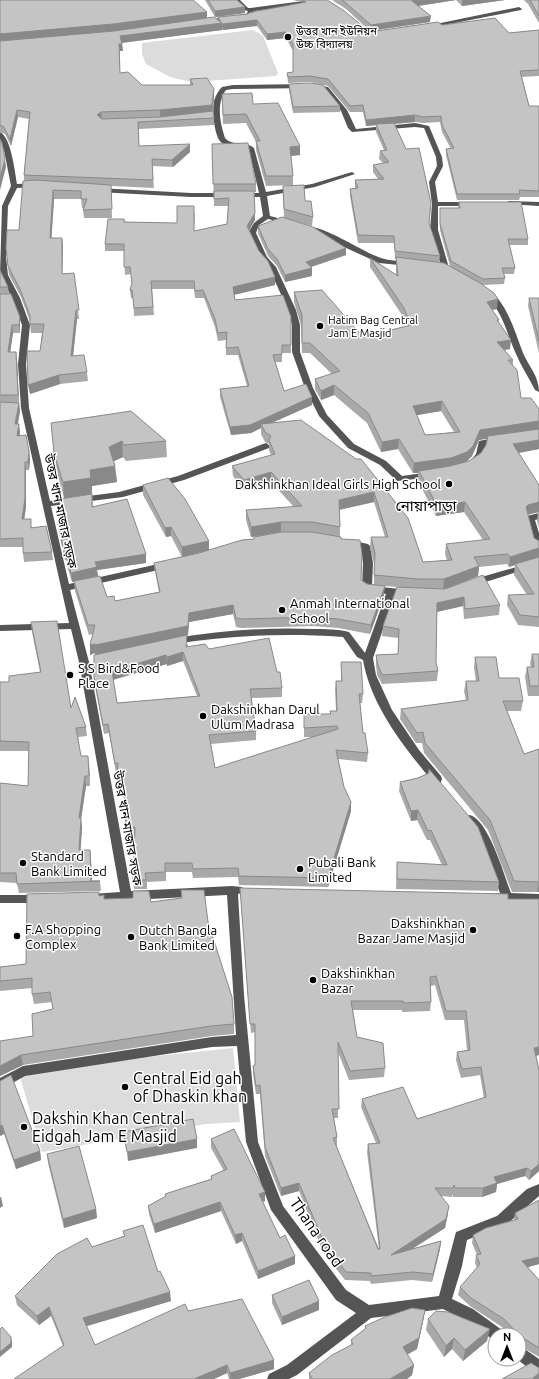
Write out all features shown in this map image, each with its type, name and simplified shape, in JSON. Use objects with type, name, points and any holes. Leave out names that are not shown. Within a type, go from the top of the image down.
[{"type":"street","points":[[237,0],[246,9],[251,10],[325,0]]},
{"type":"street","points":[[422,28],[519,9]]},
{"type":"street","points":[[200,23],[248,16],[251,10]]},
{"type":"street","points":[[267,217],[252,149],[248,145],[228,144],[222,140],[216,102],[224,88],[310,86],[326,88],[330,96],[337,100],[344,110],[350,122],[351,128],[354,131],[415,125],[427,127],[439,157],[440,166],[432,182],[435,204],[434,230],[443,268],[460,277]]},
{"type":"street","points":[[210,116],[217,115]]},
{"type":"street","points":[[0,134],[7,150],[14,186],[42,185]]},
{"type":"street","points":[[88,189],[191,195],[263,195],[313,186],[352,174]]},
{"type":"street","name":"উত্তর খান মাজার সড়ক","points":[[14,186],[2,206],[2,257],[4,275],[16,298],[26,325],[22,364],[22,408],[47,504],[65,588],[75,626],[87,661],[126,896]]},
{"type":"street","points":[[502,203],[539,204]]},
{"type":"street","points":[[435,204],[480,204]]},
{"type":"street","points":[[295,223],[267,217],[256,224],[252,233],[264,258],[272,267],[292,310],[296,325],[296,352],[308,388],[324,416],[351,446],[382,463],[400,479],[442,472]]},
{"type":"street","points":[[308,228],[336,239],[364,254],[382,261],[416,265]]},
{"type":"street","points":[[483,288],[498,301],[509,321],[520,354],[539,390]]},
{"type":"street","points":[[5,298],[16,298]]},
{"type":"street","points":[[464,467],[471,465],[480,455],[482,443],[510,439]]},
{"type":"street","points":[[47,504],[128,493],[180,478],[266,446]]},
{"type":"street","points":[[539,516],[530,518],[539,548]]},
{"type":"street","points":[[340,542],[365,546],[368,563],[367,589],[417,594]]},
{"type":"street","points":[[464,586],[492,576],[527,567],[539,561]]},
{"type":"street","points":[[65,588],[176,563]]},
{"type":"street","points":[[392,591],[368,658],[370,675],[386,711],[416,753],[445,788]]},
{"type":"street","points":[[0,628],[75,626]]},
{"type":"street","points":[[164,643],[206,636],[263,632],[318,632],[346,634],[360,655],[368,658]]},
{"type":"street","points":[[462,810],[483,834],[507,898]]},
{"type":"street","name":"Thana road","points":[[232,890],[238,995],[252,1142],[278,1210],[341,1295],[356,1306],[368,1312]]},
{"type":"street","points":[[79,898],[248,890]]},
{"type":"street","points":[[484,897],[539,898]]},
{"type":"street","points":[[0,899],[48,899]]},
{"type":"street","points":[[0,1085],[23,1072],[212,1042],[243,1040]]},
{"type":"street","points":[[444,1302],[455,1266],[460,1236],[502,1220],[532,1193],[539,1190]]},
{"type":"street","points":[[274,1379],[292,1370],[368,1312],[444,1302],[468,1314],[487,1328]]},
{"type":"street","points":[[527,1358],[539,1368]]},
{"type":"shaded area","points":[[253,30],[263,36],[278,73],[276,76],[191,82],[170,77],[146,64],[142,54],[142,43]]},
{"type":"shaded area","points":[[233,1048],[240,1122],[206,1124],[42,1152],[20,1077],[91,1063]]},
{"type":"building","points":[[0,0],[193,0],[207,12],[113,24],[0,34]]},
{"type":"building","points":[[208,0],[237,0],[245,7],[215,11]]},
{"type":"building","points":[[303,0],[327,0],[343,10],[370,32],[438,22],[442,25],[495,18],[509,33],[539,30],[539,70],[520,71],[529,106],[539,106],[539,191],[519,190],[520,194],[457,194],[446,149],[454,148],[442,125],[441,116],[423,117],[415,115],[366,120],[363,105],[350,106],[328,79],[310,76],[288,77],[287,73],[293,72],[293,44],[286,32],[267,34],[257,20],[222,24],[218,17],[248,14],[251,12],[253,13],[252,12],[306,2]]},
{"type":"building","points":[[342,0],[419,0],[412,1],[431,16],[371,25]]},
{"type":"building","points":[[530,0],[539,0],[539,16]]},
{"type":"building","points":[[214,17],[222,23],[120,36],[122,44],[119,44],[120,73],[128,72],[142,85],[193,85],[190,79],[207,78],[214,89],[212,105],[160,110],[101,112],[97,115],[102,119],[160,117],[213,111],[214,118],[138,122],[139,146],[190,144],[172,160],[152,159],[153,180],[24,175],[30,112],[17,110],[10,139],[4,127],[0,125],[0,41],[114,31]]},
{"type":"building","points":[[310,83],[323,85],[340,106],[293,107],[289,84]]},
{"type":"building","points":[[252,93],[253,104],[278,103],[300,146],[290,147],[293,176],[266,176],[256,141],[260,141],[246,114],[223,115],[222,94]]},
{"type":"building","points":[[394,123],[406,149],[419,148],[431,203],[429,223],[440,256],[395,251],[394,236],[358,235],[350,189],[358,188],[355,180],[384,179],[373,165],[389,162],[380,151],[387,150],[376,124]]},
{"type":"building","points":[[0,139],[5,159],[0,178]]},
{"type":"building","points":[[248,143],[256,184],[213,184],[212,144]]},
{"type":"building","points":[[35,180],[111,185],[112,209],[83,210],[87,199],[81,199],[81,191],[53,190],[50,238],[62,238],[62,274],[74,273],[79,310],[76,310],[71,356],[84,355],[87,372],[59,375],[28,385],[27,351],[40,351],[44,324],[30,324],[30,316],[20,289],[8,266],[6,248],[7,230],[19,230],[23,181]]},
{"type":"building","points":[[304,185],[305,201],[311,201],[313,217],[284,209],[283,186]]},
{"type":"building","points":[[214,191],[254,191],[255,213],[247,226],[259,251],[268,261],[275,277],[233,287],[235,300],[283,295],[291,317],[291,345],[282,345],[282,354],[273,355],[284,391],[306,384],[312,397],[250,425],[230,427],[220,389],[249,386],[238,347],[226,348],[227,332],[218,333],[215,319],[203,290],[195,291],[194,281],[151,281],[153,307],[134,308],[132,290],[130,290],[132,283],[130,267],[124,267],[124,244],[105,244],[108,219],[124,219],[124,222],[177,223],[177,206],[194,206],[194,231],[227,224],[229,198],[214,199]]},
{"type":"building","points":[[459,202],[521,202],[528,239],[508,239],[515,268],[502,268],[505,278],[483,279],[451,261],[440,224],[440,208],[460,208]]},
{"type":"building","points":[[282,217],[313,227],[346,248],[306,262],[312,268],[285,275],[277,259],[268,249],[258,226]]},
{"type":"building","points":[[396,257],[444,263],[480,283],[494,293],[498,299],[487,302],[511,340],[497,342],[513,360],[508,360],[517,370],[521,398],[531,398],[539,409],[539,421],[480,430],[473,446],[467,452],[451,458],[414,463],[399,439],[382,442],[368,413],[334,385],[321,391],[315,379],[340,371],[310,343],[302,343],[302,315],[294,292],[322,290],[363,337],[411,325],[404,308],[370,258],[398,276]],"holes":[[[442,401],[460,432],[425,435],[413,406]]]},
{"type":"building","points":[[0,270],[8,287],[0,287]]},
{"type":"building","points":[[0,294],[11,294],[20,317],[19,325],[12,325],[8,352],[16,352],[18,395],[0,395]]},
{"type":"building","points":[[529,298],[539,298],[539,341]]},
{"type":"building","points":[[0,402],[19,403],[15,424],[19,424],[17,436],[26,435],[29,451],[28,462],[25,462],[25,498],[22,519],[31,519],[31,528],[46,526],[52,552],[23,553],[23,538],[0,539]]},
{"type":"building","points":[[131,411],[166,441],[124,445],[122,441],[109,447],[115,466],[90,470],[91,478],[63,482],[54,453],[51,423]]},
{"type":"building","points":[[301,420],[356,459],[361,459],[408,518],[423,562],[452,560],[446,544],[490,539],[465,502],[437,506],[419,471],[469,461],[481,453],[486,445],[488,436],[539,429],[539,440],[513,444],[539,485],[539,502],[526,507],[534,538],[539,541],[539,548],[510,557],[508,554],[474,557],[479,566],[444,579],[418,579],[374,575],[375,553],[371,537],[388,537],[374,492],[339,500],[340,527],[312,522],[281,522],[251,527],[246,510],[302,506],[271,472],[244,480],[232,466],[275,454],[269,440],[271,436],[265,432],[261,424]]},
{"type":"building","points":[[168,478],[185,499],[209,541],[182,547],[171,527],[165,528],[143,485]]},
{"type":"building","points":[[92,494],[92,507],[127,499],[146,554],[95,562],[97,567],[71,573],[58,524],[60,524],[60,499]]},
{"type":"building","points":[[281,532],[312,532],[341,537],[341,539],[360,540],[362,554],[361,580],[367,584],[385,586],[371,625],[338,619],[313,617],[242,619],[236,618],[233,605],[189,613],[188,626],[90,645],[95,625],[88,625],[74,581],[100,576],[107,597],[114,596],[115,601],[160,592],[154,563],[199,553],[242,540],[254,539],[254,537]]},
{"type":"building","points":[[539,557],[539,617],[520,615],[508,595],[534,594],[515,564]]},
{"type":"building","points":[[483,575],[500,605],[465,609],[464,597],[437,603],[436,662],[438,671],[382,675],[376,655],[398,654],[399,629],[383,626],[397,587],[445,589]]},
{"type":"building","points":[[57,621],[71,708],[75,697],[86,727],[76,728],[81,756],[88,756],[89,776],[85,776],[79,818],[81,818],[79,850],[90,850],[91,881],[100,881],[17,884],[16,873],[0,873],[0,783],[28,786],[29,742],[0,741],[0,682],[9,682],[9,676],[41,672],[31,622]]},
{"type":"building","points":[[187,635],[186,647],[205,644],[209,649],[269,638],[277,672],[280,672],[282,688],[250,689],[256,731],[209,735],[215,768],[338,729],[337,726],[304,728],[304,714],[331,714],[330,711],[337,711],[336,681],[342,681],[341,662],[361,662],[363,694],[359,694],[363,733],[365,733],[368,753],[336,750],[344,787],[351,802],[328,878],[239,876],[238,868],[193,869],[192,863],[165,863],[165,872],[145,873],[146,880],[133,880],[135,827],[126,828],[124,792],[117,774],[118,763],[115,764],[108,724],[103,725],[94,677],[94,655]],"holes":[[[183,652],[200,696],[117,703],[112,671],[166,655],[167,657]]]},
{"type":"building","points":[[532,654],[539,654],[539,686],[530,686],[527,667],[534,667]]},
{"type":"building","points":[[475,657],[496,657],[499,678],[519,678],[523,701],[503,701],[524,754],[539,749],[539,882],[514,881],[490,820],[425,743],[423,732],[417,733],[401,709],[468,700],[466,681],[479,681]]},
{"type":"building","points":[[429,769],[478,827],[499,882],[397,879],[397,862],[447,865],[431,830],[428,831],[418,810],[411,811],[400,782],[418,778],[429,773]]},
{"type":"building","points":[[240,888],[508,894],[508,899],[539,899],[539,1047],[534,1048],[539,1070],[539,1164],[531,1171],[527,1168],[494,1177],[497,1183],[483,1188],[455,1188],[454,1185],[453,1188],[435,1188],[449,1206],[446,1219],[391,1255],[441,1241],[433,1274],[413,1272],[371,1276],[371,1273],[346,1272],[324,1243],[299,1183],[281,1188],[265,1147],[260,1085],[256,1086],[253,1066],[255,1065],[255,1024],[250,1024]],"holes":[[[436,976],[446,1011],[466,1011],[470,1050],[457,1052],[462,1069],[481,1067],[486,1097],[417,1119],[403,1087],[362,1099],[380,1143],[368,1144],[380,1249],[378,1249],[333,1138],[337,1137],[332,1109],[339,1109],[338,1042],[350,1071],[385,1068],[383,1043],[357,1037],[351,1001],[403,1001],[403,1003],[431,1002],[430,977]]]},
{"type":"building","points":[[181,890],[204,890],[208,922],[232,997],[234,1024],[211,1026],[21,1055],[0,1066],[0,1041],[33,1036],[32,1014],[53,1009],[50,992],[32,994],[32,978],[0,981],[0,967],[26,964],[27,894],[99,892],[99,896],[104,895],[104,899],[133,898],[133,891],[149,891],[151,902],[182,898]]},
{"type":"building","points":[[11,1075],[40,1151],[14,1160],[2,1125],[0,1126],[0,1081]]},
{"type":"building","points":[[193,1119],[197,1139],[127,1152],[123,1132]]},
{"type":"building","points":[[234,1129],[265,1192],[259,1194],[280,1238],[285,1235],[295,1256],[258,1271],[242,1233],[235,1235],[220,1202],[154,1224],[148,1206],[166,1196],[165,1194],[212,1179],[211,1176],[227,1169],[211,1139]]},
{"type":"building","points":[[79,1146],[96,1209],[63,1219],[47,1154]]},
{"type":"building","points":[[539,1200],[539,1257],[522,1261],[539,1280],[539,1348],[527,1340],[527,1327],[512,1327],[504,1319],[471,1298],[460,1287],[480,1264],[476,1255],[481,1254],[473,1235],[486,1228],[518,1219],[515,1213]]},
{"type":"building","points":[[143,1225],[158,1272],[160,1271],[170,1292],[83,1318],[95,1345],[185,1304],[188,1311],[242,1299],[274,1360],[230,1373],[227,1365],[194,1379],[14,1379],[64,1345],[49,1307],[37,1316],[15,1296],[57,1254],[87,1238],[92,1247],[125,1236],[123,1231]]},
{"type":"building","points":[[309,1280],[319,1301],[282,1317],[272,1295]]},
{"type":"building","points":[[412,1308],[425,1310],[419,1338],[403,1347],[414,1365],[390,1379],[312,1379],[309,1373],[332,1355],[353,1344],[351,1340],[366,1328],[365,1326],[385,1317]]},
{"type":"building","points":[[436,1311],[448,1312],[487,1328],[487,1332],[465,1350],[454,1338],[446,1346],[428,1319]]},
{"type":"building","points":[[2,1327],[11,1337],[11,1343],[0,1352],[0,1329]]},
{"type":"building","points":[[531,1363],[539,1368],[539,1373],[533,1378],[534,1379],[502,1379],[524,1367],[527,1367],[527,1365]]},
{"type":"place","name":"উত্তর খান ইউনিয়ন উচ্চ বিদ্যালয়","points":[[288,37]]},
{"type":"place","name":"Hatim Bag Central Jam E Masjid","points":[[320,326]]},
{"type":"place","name":"Dakshinkhan Ideal Girls High School","points":[[449,484]]},
{"type":"place","name":"Anmah International School","points":[[282,610]]},
{"type":"place","name":"S S Bird&Food Place","points":[[70,675]]},
{"type":"place","name":"Dakshinkhan Darul Ulum Madrasa","points":[[203,716]]},
{"type":"place","name":"Standard Bank Limited","points":[[23,863]]},
{"type":"place","name":"Pubali Bank Limited","points":[[300,869]]},
{"type":"place","name":"Dakshinkhan Bazar Jame Masjid","points":[[473,930]]},
{"type":"place","name":"F.A Shopping Complex","points":[[17,936]]},
{"type":"place","name":"Dutch Bangla Bank Limited","points":[[131,937]]},
{"type":"place","name":"Dakshinkhan Bazar","points":[[313,980]]},
{"type":"place","name":"Central Eid gah of Dhaskin khan","points":[[125,1087]]},
{"type":"place","name":"Dakshin Khan Central Eidgah Jam E Masjid","points":[[24,1127]]},
{"type":"district","name":"নোয়াপাড়া","points":[[426,506]]}]
